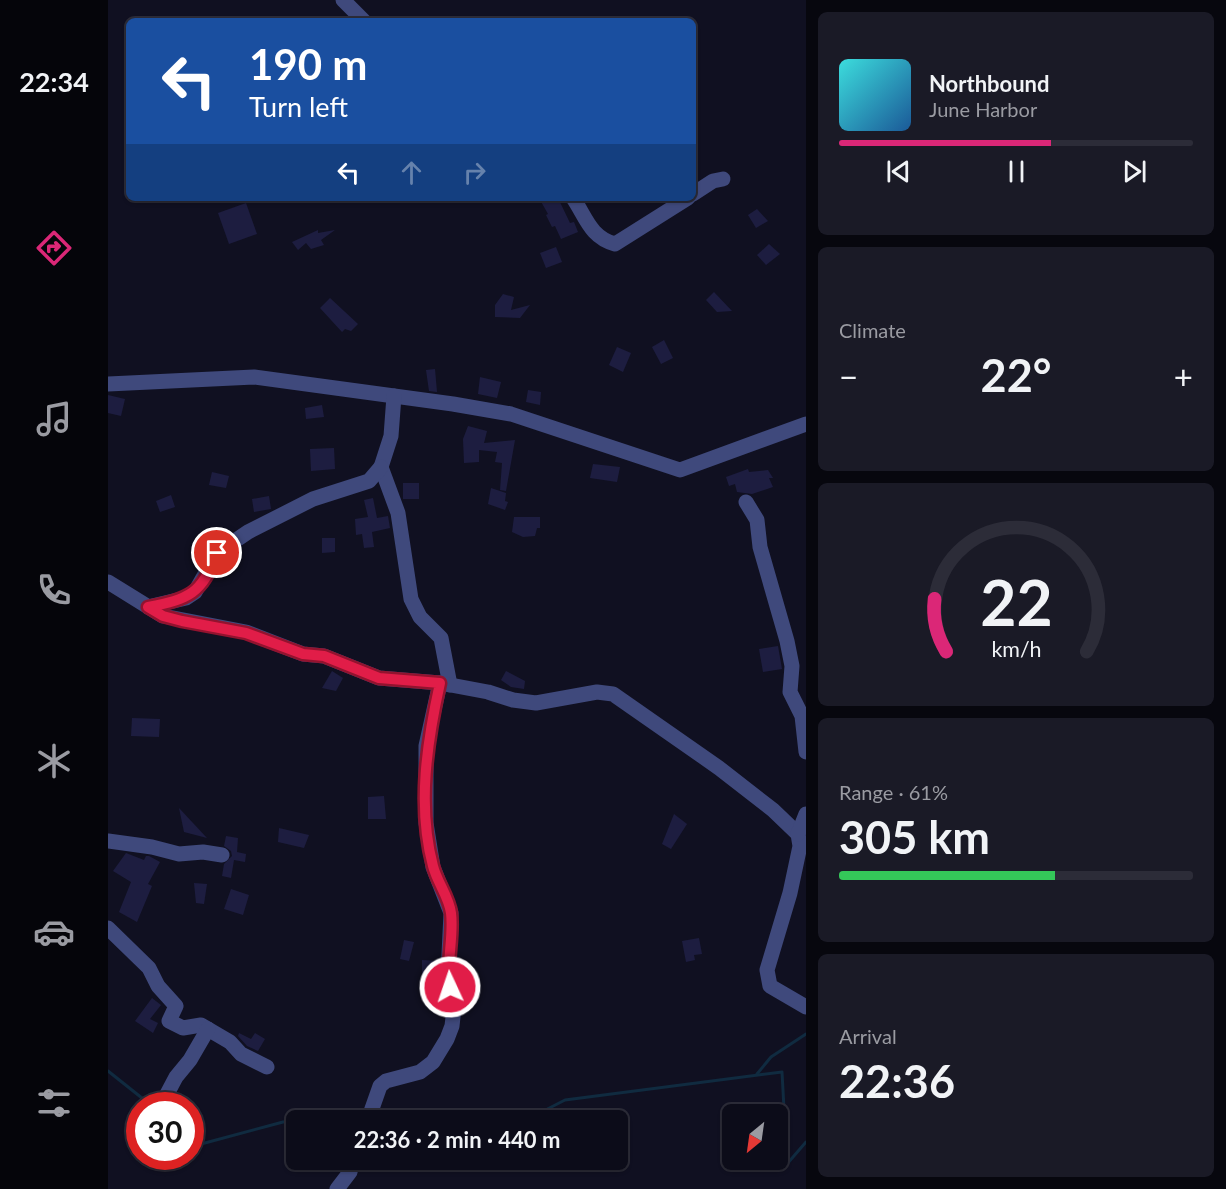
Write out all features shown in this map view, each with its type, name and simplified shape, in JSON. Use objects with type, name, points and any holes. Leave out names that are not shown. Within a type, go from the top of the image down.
[{"type":"street","points":[[343,0],[361,18]]},
{"type":"street","points":[[696,192],[713,181],[723,179]]},
{"type":"street","points":[[575,201],[591,230],[603,240],[615,243],[683,201]]},
{"type":"street","points":[[108,384],[254,377],[394,396],[511,414],[681,470],[806,424]]},
{"type":"street","points":[[148,607],[186,598],[195,592],[217,553],[248,532],[313,499],[369,481],[381,467],[391,436],[394,396]]},
{"type":"street","points":[[372,1110],[380,1086],[386,1081],[420,1072],[433,1062],[447,1039],[452,1026],[454,1008],[448,974],[451,913],[433,867],[426,823],[426,746],[445,684],[441,638],[420,617],[411,599],[398,513],[381,467]]},
{"type":"street","points":[[746,502],[757,520],[760,547],[787,641],[792,666],[790,692],[802,716],[806,752]]},
{"type":"street","points":[[108,582],[163,616],[246,633],[303,654],[324,656],[379,678],[445,684],[536,703],[597,692],[613,694],[719,768],[798,834]]},
{"type":"street","points":[[806,814],[798,834],[800,846],[790,893],[766,970],[770,986],[806,1007]]},
{"type":"street","points":[[108,841],[152,846],[179,854],[203,852],[222,855]]},
{"type":"street","points":[[108,928],[149,968],[158,986],[176,1006],[169,1021],[183,1028],[201,1025],[230,1042],[241,1054],[267,1067]]},
{"type":"street","points":[[168,1092],[208,1029]]},
{"type":"street","points":[[337,1189],[350,1170]]},
{"type":"building","points":[[541,201],[559,201],[570,223],[574,222],[578,232],[561,239],[555,226],[552,227],[546,215],[548,214]]},
{"type":"building","points":[[246,203],[257,234],[229,244],[218,213]]},
{"type":"building","points":[[757,209],[768,221],[756,228],[748,215]]},
{"type":"building","points":[[318,230],[318,233],[335,230],[321,240],[324,245],[311,249],[306,243],[298,250],[292,242]]},
{"type":"building","points":[[769,244],[780,254],[766,265],[757,255]]},
{"type":"building","points":[[556,247],[562,262],[546,268],[540,253]]},
{"type":"building","points":[[714,292],[732,311],[717,312],[706,300]]},
{"type":"building","points":[[503,294],[514,297],[511,310],[530,305],[520,318],[495,317],[495,305]]},
{"type":"building","points":[[330,298],[358,324],[351,331],[345,329],[342,332],[320,308]]},
{"type":"building","points":[[664,340],[673,358],[661,364],[652,347]]},
{"type":"building","points":[[617,347],[631,353],[623,372],[609,365]]},
{"type":"building","points":[[435,369],[437,392],[429,391],[426,370]]},
{"type":"building","points":[[480,377],[501,382],[497,398],[478,394]]},
{"type":"building","points":[[528,390],[541,392],[540,405],[526,402]]},
{"type":"building","points":[[108,395],[125,399],[121,416],[108,413]]},
{"type":"building","points":[[322,405],[324,417],[306,419],[305,408]]},
{"type":"building","points":[[468,426],[487,431],[484,443],[515,440],[506,491],[500,490],[502,463],[495,462],[497,452],[479,450],[479,462],[464,463],[463,439]]},
{"type":"building","points":[[334,448],[335,469],[311,471],[310,449]]},
{"type":"building","points":[[593,464],[620,467],[617,482],[590,478]]},
{"type":"building","points":[[748,469],[749,472],[768,470],[773,478],[769,478],[773,487],[752,494],[737,492],[735,484],[729,486],[726,477]]},
{"type":"building","points":[[212,472],[229,476],[226,488],[209,485]]},
{"type":"building","points":[[403,483],[419,483],[419,499],[403,499]]},
{"type":"building","points":[[491,488],[506,493],[505,501],[508,502],[505,510],[488,504]]},
{"type":"building","points":[[171,495],[175,507],[160,512],[156,501]]},
{"type":"building","points":[[269,496],[271,509],[254,512],[252,499]]},
{"type":"building","points":[[373,498],[377,518],[388,516],[390,528],[372,532],[374,547],[364,548],[362,534],[356,535],[355,519],[368,517],[364,500]]},
{"type":"building","points":[[514,517],[540,517],[540,528],[537,528],[535,536],[523,537],[512,532]]},
{"type":"building","points":[[322,538],[335,538],[335,552],[322,553]]},
{"type":"building","points":[[778,646],[782,669],[763,672],[759,649]]},
{"type":"building","points":[[332,671],[343,678],[336,691],[322,688]]},
{"type":"building","points":[[506,671],[525,681],[524,689],[511,687],[501,680]]},
{"type":"building","points":[[132,718],[160,719],[159,737],[131,736]]},
{"type":"building","points":[[384,796],[386,819],[368,819],[368,797]]},
{"type":"building","points":[[179,808],[207,838],[184,832]]},
{"type":"building","points":[[674,814],[687,824],[671,849],[662,844]]},
{"type":"building","points":[[279,828],[309,835],[304,848],[278,842]]},
{"type":"building","points":[[226,836],[238,838],[237,852],[246,854],[245,862],[234,860],[231,878],[222,876],[224,864],[232,856],[231,851],[224,846]]},
{"type":"building","points":[[126,853],[144,860],[146,856],[149,856],[160,862],[148,884],[152,886],[137,922],[119,912],[131,882],[113,871]]},
{"type":"building","points":[[194,883],[207,884],[204,904],[196,903]]},
{"type":"building","points":[[231,889],[249,895],[243,915],[224,909]]},
{"type":"building","points":[[699,938],[702,954],[694,955],[695,960],[686,962],[682,941]]},
{"type":"building","points":[[404,940],[414,942],[409,961],[400,959]]},
{"type":"building","points":[[422,960],[439,961],[438,982],[422,981]]},
{"type":"building","points":[[152,998],[161,1005],[150,1019],[158,1023],[153,1033],[135,1021]]},
{"type":"building","points":[[239,1033],[251,1039],[255,1033],[265,1039],[258,1051],[247,1046],[238,1036]]},
{"type":"waterway","points":[[757,1074],[771,1057],[806,1034]]},
{"type":"waterway","points":[[108,1071],[134,1092]]},
{"type":"waterway","points":[[546,1110],[565,1100],[782,1072],[787,1164],[806,1142]]},
{"type":"waterway","points":[[204,1143],[286,1122]]},
{"type":"route","points":[[217,553],[214,562],[195,592],[186,598],[148,607],[163,616],[269,639],[303,654],[324,656],[361,673],[379,678],[440,683],[426,746],[426,823],[433,867],[451,913],[448,974],[450,987]]}]
